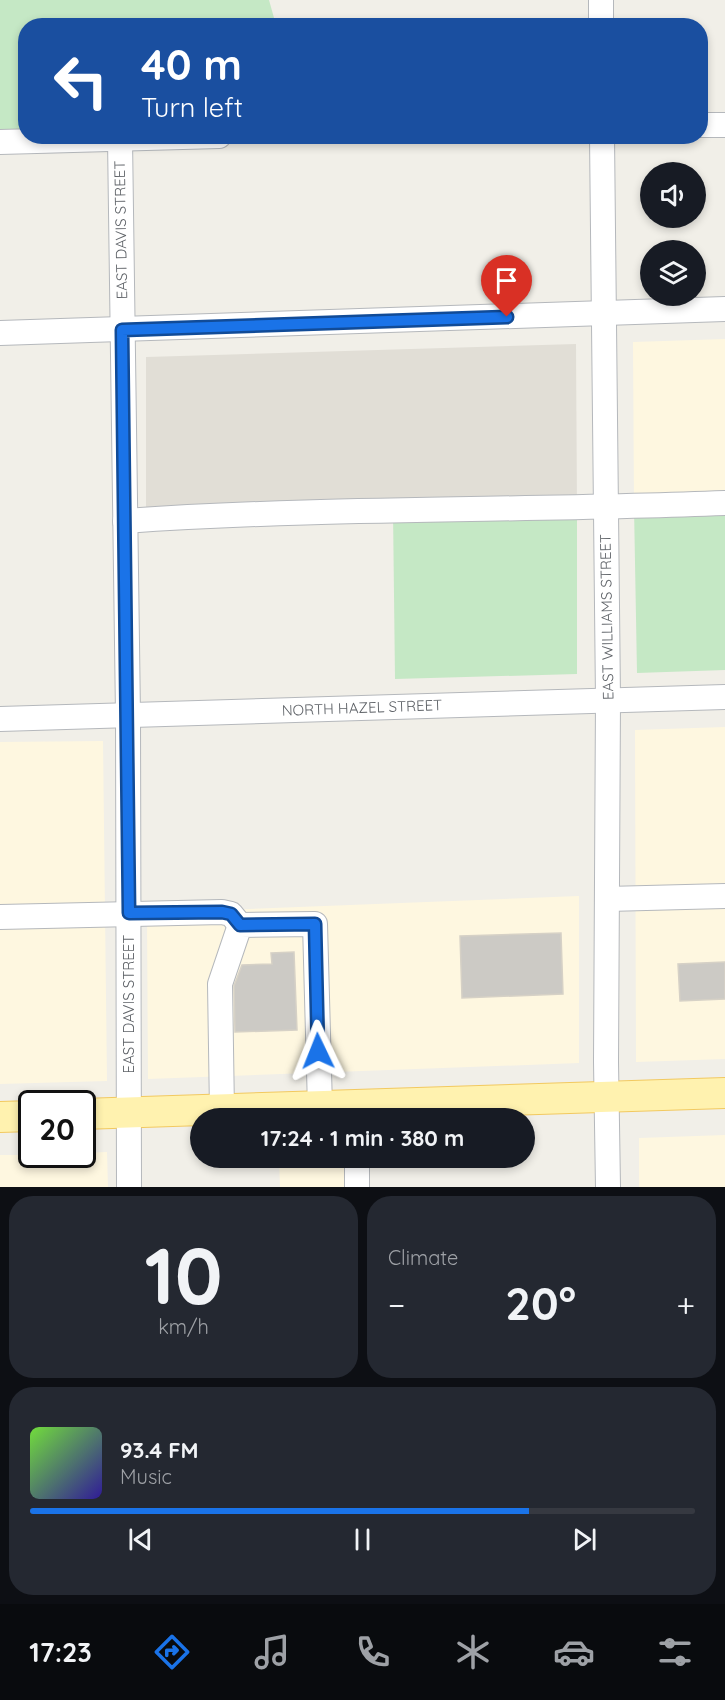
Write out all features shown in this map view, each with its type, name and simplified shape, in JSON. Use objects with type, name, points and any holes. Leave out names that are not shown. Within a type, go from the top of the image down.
[{"type":"main road","points":[[424,1108],[606,1097],[725,1093]]},
{"type":"main road","points":[[296,1108],[328,1108]]},
{"type":"main road","points":[[96,1114],[190,1112]]},
{"type":"main road","points":[[0,1117],[18,1116]]},
{"type":"street","points":[[601,0],[601,18]]},
{"type":"street","points":[[708,125],[725,125]]},
{"type":"street","points":[[0,142],[18,141]]},
{"type":"street","name":"EAST DAVIS STREET","points":[[120,144],[128,715],[129,1187]]},
{"type":"street","name":"EAST WILLIAMS STREET","points":[[602,144],[608,700],[606,1097],[608,1187]]},
{"type":"street","points":[[0,333],[725,309]]},
{"type":"street","points":[[125,521],[219,515],[605,508],[725,503]]},
{"type":"street","name":"NORTH HAZEL STREET","points":[[0,719],[725,697]]},
{"type":"street","points":[[607,899],[725,896]]},
{"type":"street","points":[[0,918],[222,912],[231,914],[240,925]]},
{"type":"street","points":[[240,925],[315,924],[320,1107]]},
{"type":"street","points":[[222,1108],[220,984],[240,925]]},
{"type":"street","points":[[357,1168],[357,1187]]},
{"type":"shaded area","points":[[725,339],[725,503],[634,507],[633,342]]},
{"type":"shaded area","points":[[576,344],[577,509],[146,520],[146,357]]},
{"type":"shaded area","points":[[725,727],[725,1059],[636,1062],[635,730]]},
{"type":"shaded area","points":[[103,741],[107,1081],[0,1084],[0,742]]},
{"type":"shaded area","points":[[579,896],[579,1063],[148,1079],[147,913]]},
{"type":"shaded area","points":[[725,1135],[725,1187],[639,1187],[639,1138]]},
{"type":"shaded area","points":[[96,1152],[107,1152],[108,1187],[0,1187],[0,1155],[18,1155],[18,1168],[96,1168]]},
{"type":"shaded area","points":[[279,1168],[357,1168],[357,1187],[280,1187]]},
{"type":"green space","points":[[0,0],[269,0],[274,18],[18,18],[18,138],[0,141]]},
{"type":"green space","points":[[725,503],[725,670],[637,673],[634,507]]},
{"type":"green space","points":[[577,509],[577,674],[395,679],[393,511]]},
{"type":"building","points":[[561,933],[563,994],[462,998],[460,936]]},
{"type":"building","points":[[294,952],[297,1030],[235,1032],[234,986],[242,965],[272,964],[271,953]]},
{"type":"building","points":[[725,962],[725,999],[680,1001],[678,964]]},
{"type":"route","points":[[318,1051],[315,924],[240,925],[231,914],[222,912],[129,913],[122,330],[507,317]]}]
